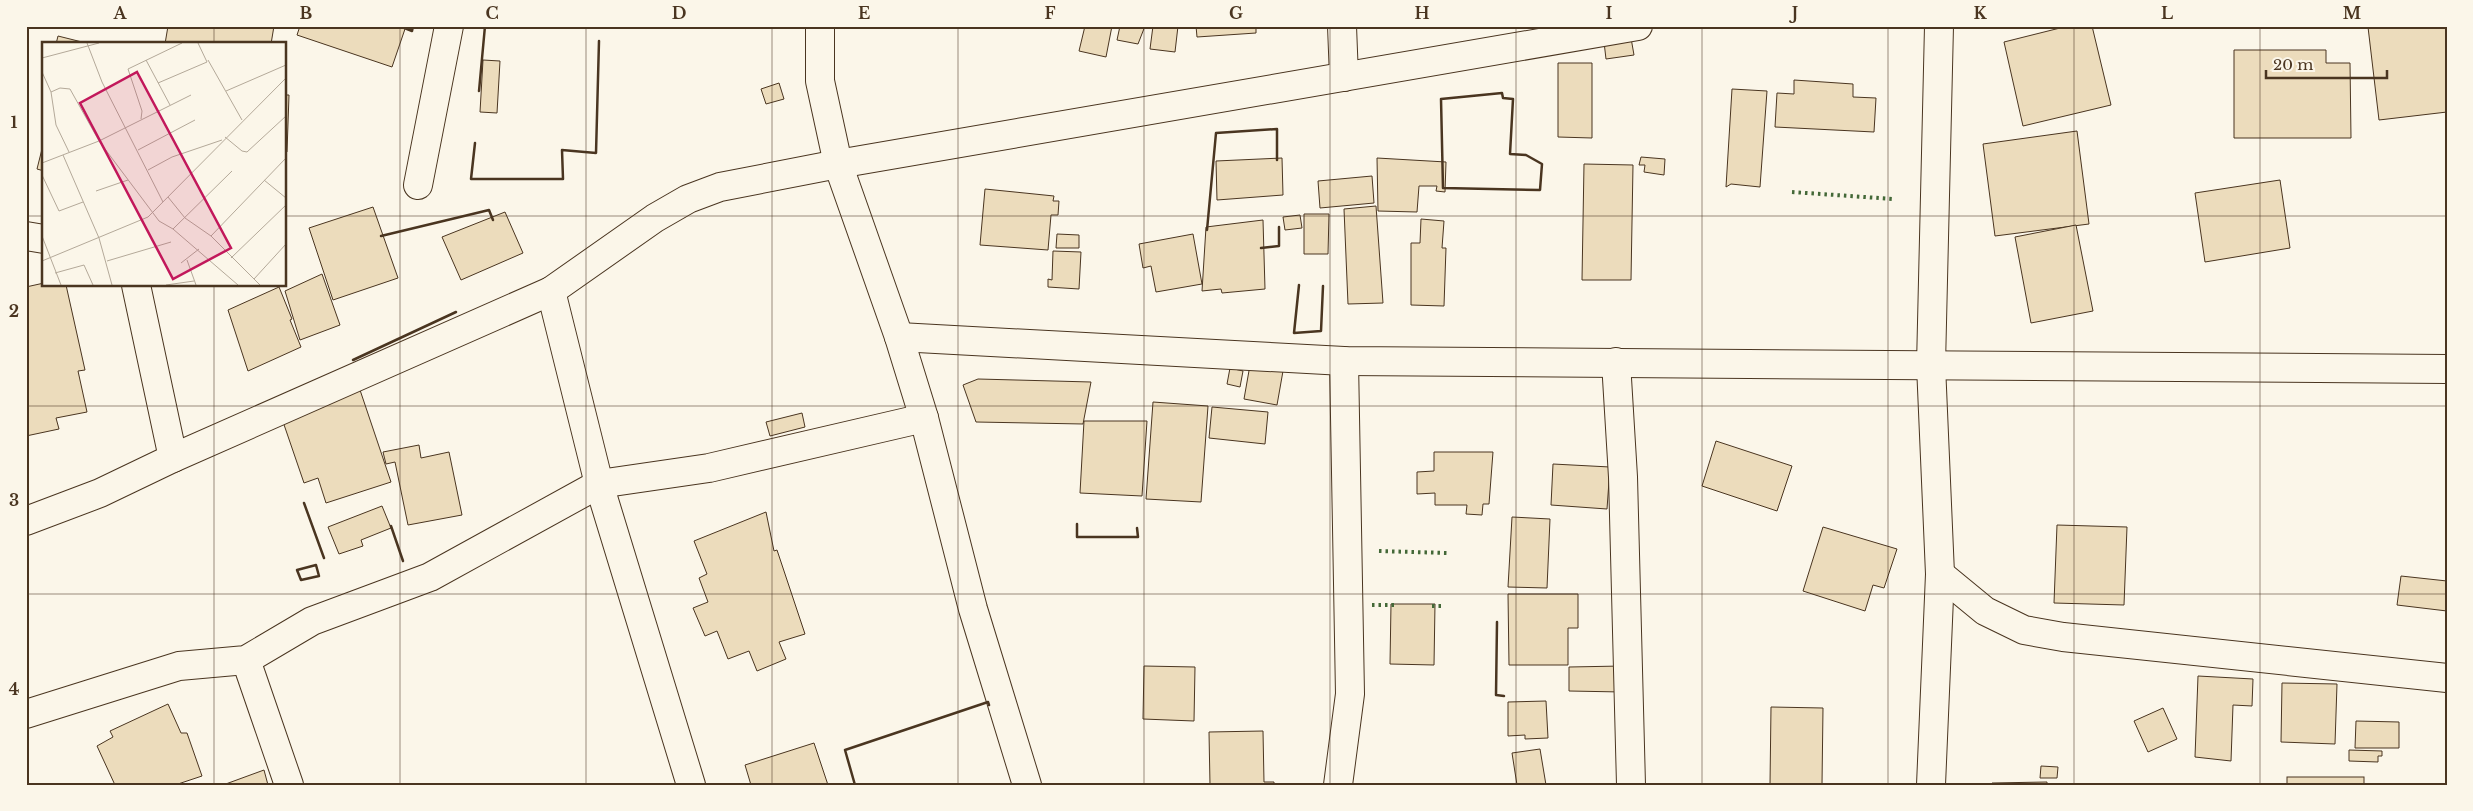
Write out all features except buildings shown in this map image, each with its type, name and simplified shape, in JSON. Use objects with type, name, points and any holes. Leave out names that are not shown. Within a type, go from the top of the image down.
[{"type":"street","points":[[418,185],[449,26]]},
{"type":"street","points":[[820,26],[820,81],[838,164],[899,336],[924,418],[972,609],[1027,785]]},
{"type":"street","points":[[1342,26],[1344,77]]},
{"type":"street","points":[[26,521],[100,493],[173,458],[551,291],[655,218],[688,199],[720,187],[838,164],[1638,26]]},
{"type":"street","points":[[1931,785],[1940,574],[1931,366],[1939,26]]},
{"type":"street","points":[[26,236],[42,239]]},
{"type":"street","points":[[136,286],[173,458]]},
{"type":"street","points":[[551,291],[598,484],[691,785]]},
{"type":"street","points":[[899,336],[1344,361],[2447,369]]},
{"type":"street","points":[[1338,785],[1350,694],[1344,361]]},
{"type":"street","points":[[1616,362],[1623,477],[1631,785]]},
{"type":"street","points":[[26,714],[179,666],[246,660],[312,621],[430,577],[598,484],[709,468],[924,418]]},
{"type":"street","points":[[1940,574],[1985,611],[2024,630],[2064,637],[2447,678]]},
{"type":"street","points":[[246,660],[289,785]]},
{"type":"hedge","points":[[1792,192],[1893,199]]},
{"type":"hedge","points":[[1379,551],[1447,553]]},
{"type":"hedge","points":[[1372,605],[1395,605]]},
{"type":"hedge","points":[[1432,606],[1442,606]]},
{"type":"wall","points":[[402,27],[412,31],[413,26]]},
{"type":"wall","points":[[479,91],[485,26]]},
{"type":"wall","points":[[475,143],[471,179],[563,179],[562,150],[596,153],[599,41]]},
{"type":"wall","points":[[1502,93],[1503,98],[1513,99],[1510,154],[1526,155],[1542,164],[1540,190],[1443,188],[1441,99],[1502,93]]},
{"type":"wall","points":[[1207,230],[1216,133],[1277,129],[1277,160]]},
{"type":"wall","points":[[381,236],[489,210],[493,220]]},
{"type":"wall","points":[[1261,248],[1279,246],[1279,227]]},
{"type":"wall","points":[[1299,285],[1294,333],[1321,331],[1323,286]]},
{"type":"wall","points":[[353,360],[456,312]]},
{"type":"wall","points":[[304,503],[324,558]]},
{"type":"wall","points":[[1077,524],[1077,537],[1138,537],[1137,528]]},
{"type":"wall","points":[[391,526],[403,561]]},
{"type":"wall","points":[[316,565],[319,576],[301,580],[297,570],[316,565]]},
{"type":"wall","points":[[1497,622],[1496,695],[1504,696]]},
{"type":"wall","points":[[855,785],[845,750],[988,702],[989,705]]}]
